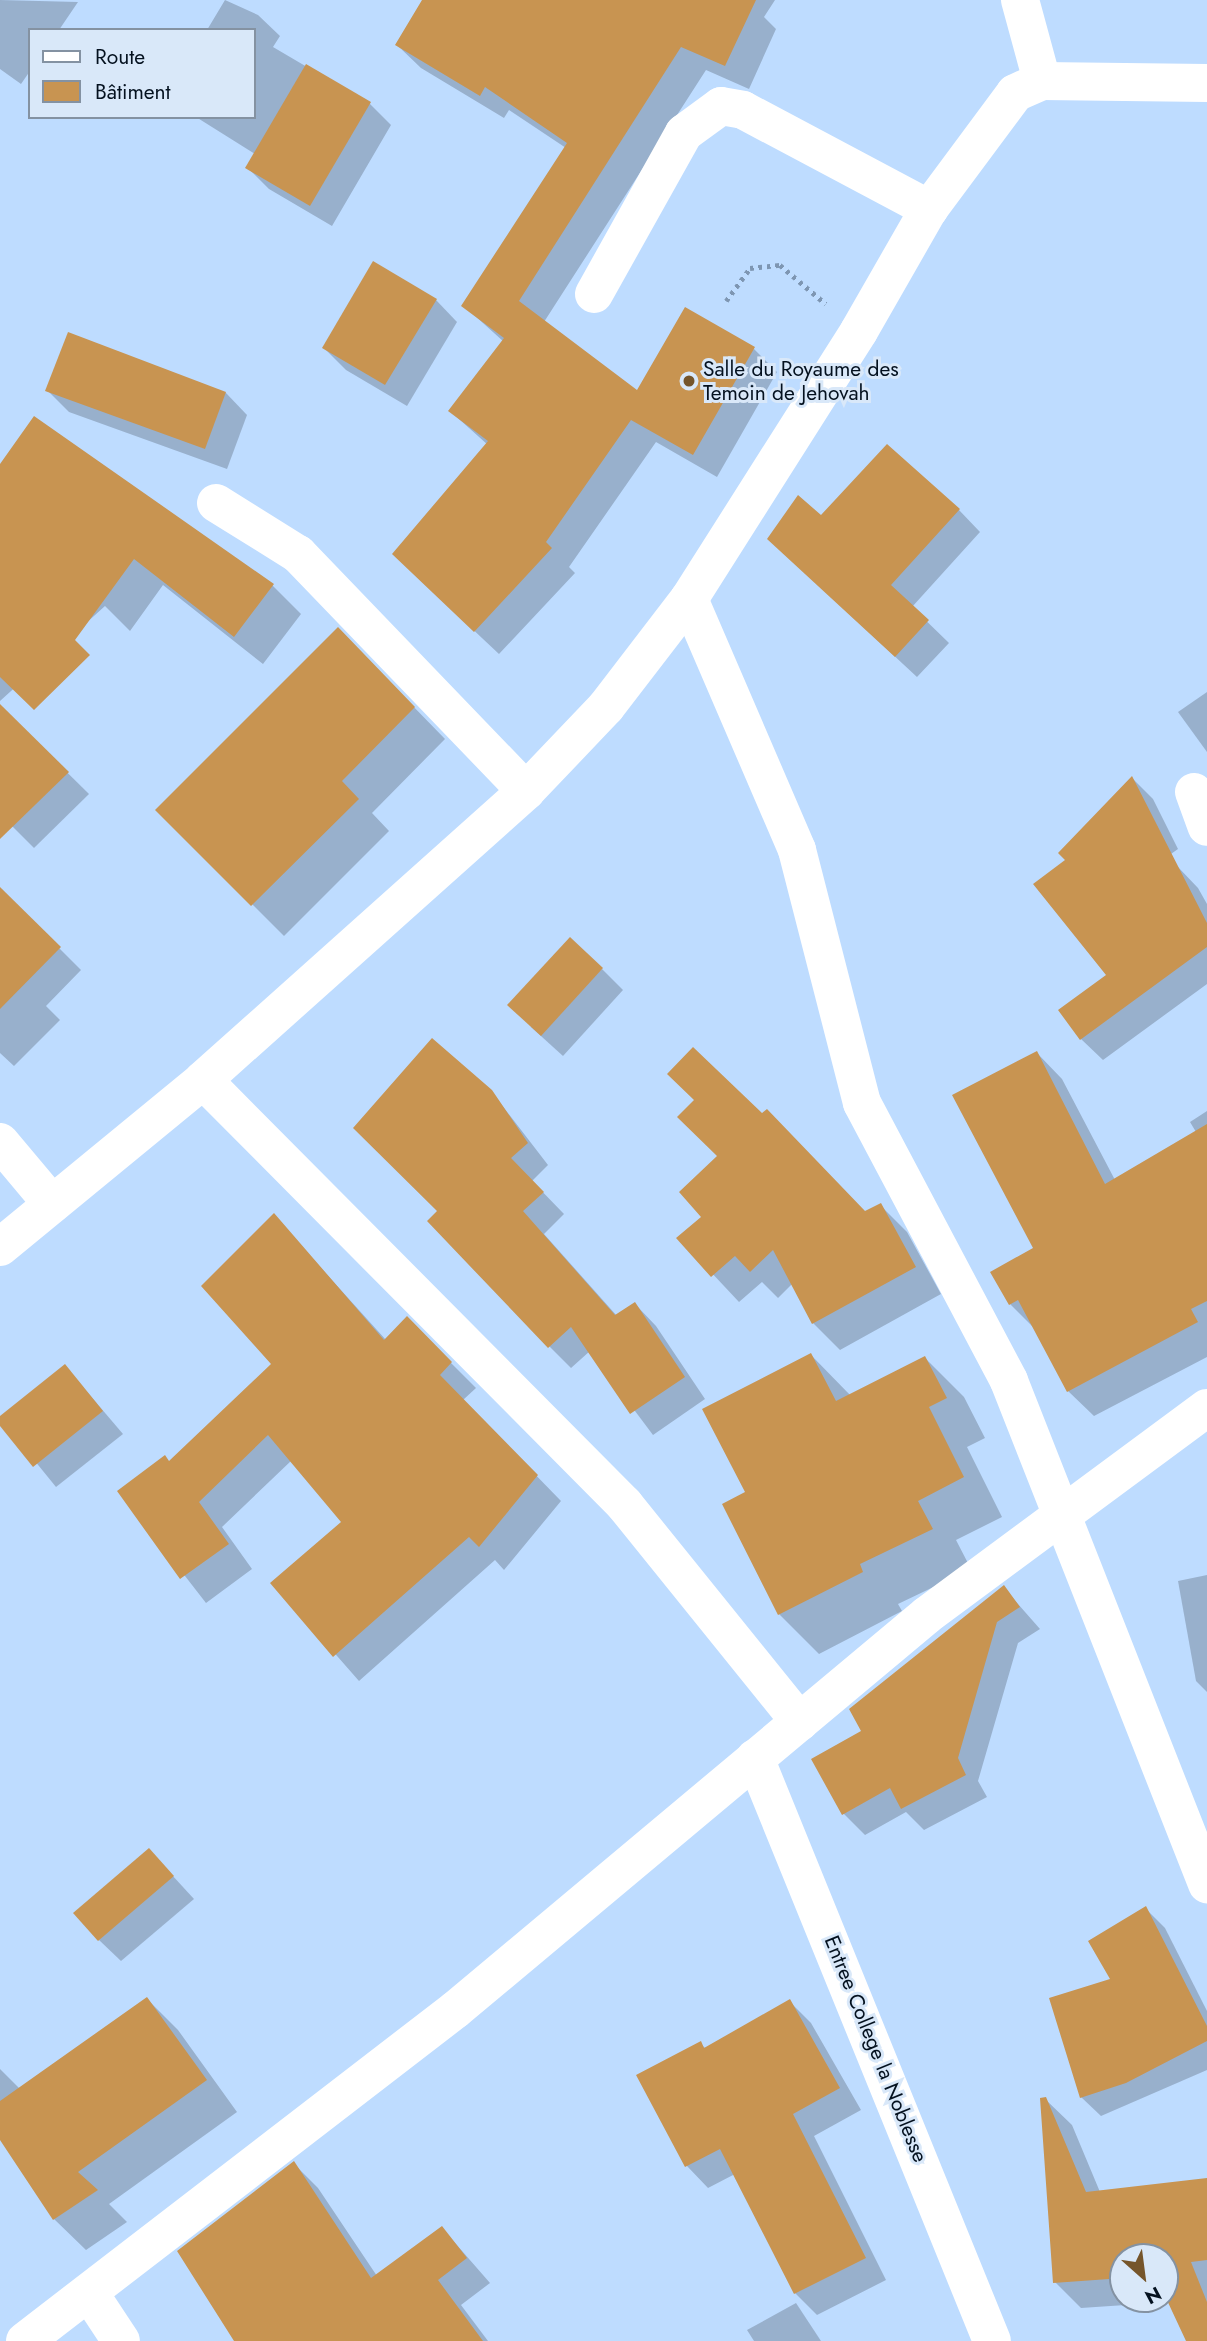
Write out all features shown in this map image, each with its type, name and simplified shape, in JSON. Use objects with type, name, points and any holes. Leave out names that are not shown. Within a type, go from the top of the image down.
[{"type":"street","points":[[1020,0],[1042,81]]},
{"type":"street","points":[[0,1247],[203,1080],[527,791],[606,707],[689,599],[859,331],[929,209],[987,124],[1016,93],[1042,81],[1207,83]]},
{"type":"street","points":[[594,295],[684,133],[721,106],[743,110],[929,209]]},
{"type":"street","points":[[216,503],[298,554],[527,791]]},
{"type":"street","points":[[689,599],[797,850],[862,1103],[1009,1381],[1064,1510],[1207,1884]]},
{"type":"street","points":[[1194,792],[1207,827]]},
{"type":"street","points":[[203,1080],[624,1504],[800,1722]]},
{"type":"street","points":[[0,1142],[52,1204]]},
{"type":"street","points":[[25,2341],[90,2294],[455,2010],[755,1758],[1064,1510],[1207,1408]]},
{"type":"street","name":"Entree College la Noblesse","points":[[755,1758],[992,2341]]},
{"type":"street","points":[[90,2294],[121,2341]]},
{"type":"path","points":[[726,301],[751,268],[779,265],[859,331]]},
{"type":"building","points":[[422,0],[756,0],[725,66],[681,47],[519,301],[637,390],[685,307],[755,347],[693,455],[631,420],[546,542],[552,548],[474,632],[392,554],[488,441],[448,411],[504,338],[461,306],[567,143],[485,87],[480,96],[395,45]]},
{"type":"building","points":[[306,64],[371,102],[310,206],[245,168]]},
{"type":"building","points":[[373,261],[437,299],[385,385],[322,348]]},
{"type":"building","points":[[68,332],[226,392],[205,449],[45,391]]},
{"type":"building","points":[[34,416],[274,584],[234,637],[134,559],[75,640],[90,655],[34,710],[0,677],[0,464]]},
{"type":"building","points":[[887,444],[960,509],[891,585],[929,620],[895,657],[767,539],[798,495],[821,515]]},
{"type":"building","points":[[338,627],[415,707],[342,781],[359,799],[251,906],[155,810]]},
{"type":"building","points":[[0,704],[69,772],[0,839]]},
{"type":"building","points":[[1132,776],[1207,923],[1207,947],[1080,1040],[1058,1010],[1106,975],[1033,884],[1065,860],[1058,853]]},
{"type":"building","points":[[0,887],[61,947],[0,1009]]},
{"type":"building","points":[[570,937],[603,968],[541,1036],[507,1005]]},
{"type":"building","points":[[432,1038],[492,1090],[528,1143],[511,1158],[544,1192],[523,1211],[615,1315],[635,1302],[685,1377],[630,1414],[571,1327],[548,1348],[427,1221],[437,1211],[353,1128]]},
{"type":"building","points":[[693,1047],[762,1113],[767,1109],[865,1211],[881,1203],[916,1267],[812,1324],[773,1250],[750,1272],[735,1256],[711,1277],[676,1238],[701,1217],[679,1192],[717,1156],[677,1117],[694,1100],[667,1074]]},
{"type":"building","points":[[1037,1051],[1105,1184],[1207,1124],[1207,1301],[1191,1309],[1198,1322],[1067,1392],[1018,1300],[1009,1305],[990,1272],[1033,1248],[952,1095]]},
{"type":"building","points":[[274,1213],[384,1340],[407,1316],[452,1362],[440,1375],[538,1475],[479,1547],[469,1537],[333,1657],[270,1583],[341,1522],[268,1435],[199,1502],[229,1544],[180,1579],[117,1491],[165,1455],[169,1461],[271,1364],[201,1286]]},
{"type":"building","points":[[811,1353],[836,1401],[925,1356],[947,1398],[929,1407],[964,1477],[918,1501],[933,1529],[860,1564],[863,1572],[778,1615],[722,1504],[745,1492],[702,1409]]},
{"type":"building","points":[[65,1364],[103,1411],[33,1467],[0,1426],[0,1416]]},
{"type":"building","points":[[1004,1585],[1020,1607],[997,1622],[958,1758],[966,1775],[901,1809],[890,1788],[842,1815],[811,1759],[861,1731],[849,1709]]},
{"type":"building","points":[[149,1848],[174,1876],[98,1941],[73,1913]]},
{"type":"building","points":[[1146,1906],[1207,2026],[1207,2041],[1126,2083],[1080,2098],[1049,1998],[1110,1979],[1088,1941]]},
{"type":"building","points":[[147,1997],[207,2080],[78,2172],[98,2190],[53,2220],[0,2140],[0,2101]]},
{"type":"building","points":[[790,1999],[840,2088],[793,2114],[866,2258],[794,2294],[720,2149],[685,2167],[636,2075],[701,2041],[704,2048]]},
{"type":"building","points":[[1046,2097],[1086,2192],[1207,2178],[1207,2260],[1191,2262],[1207,2302],[1207,2341],[1186,2341],[1173,2313],[1179,2313],[1179,2243],[1109,2243],[1109,2279],[1053,2283],[1040,2098]]},
{"type":"building","points":[[294,2161],[371,2278],[442,2226],[467,2258],[438,2280],[483,2341],[234,2341],[177,2251]]},
{"type":"place","name":"Salle du Royaume des Temoin de Jehovah","points":[[689,381]]}]
